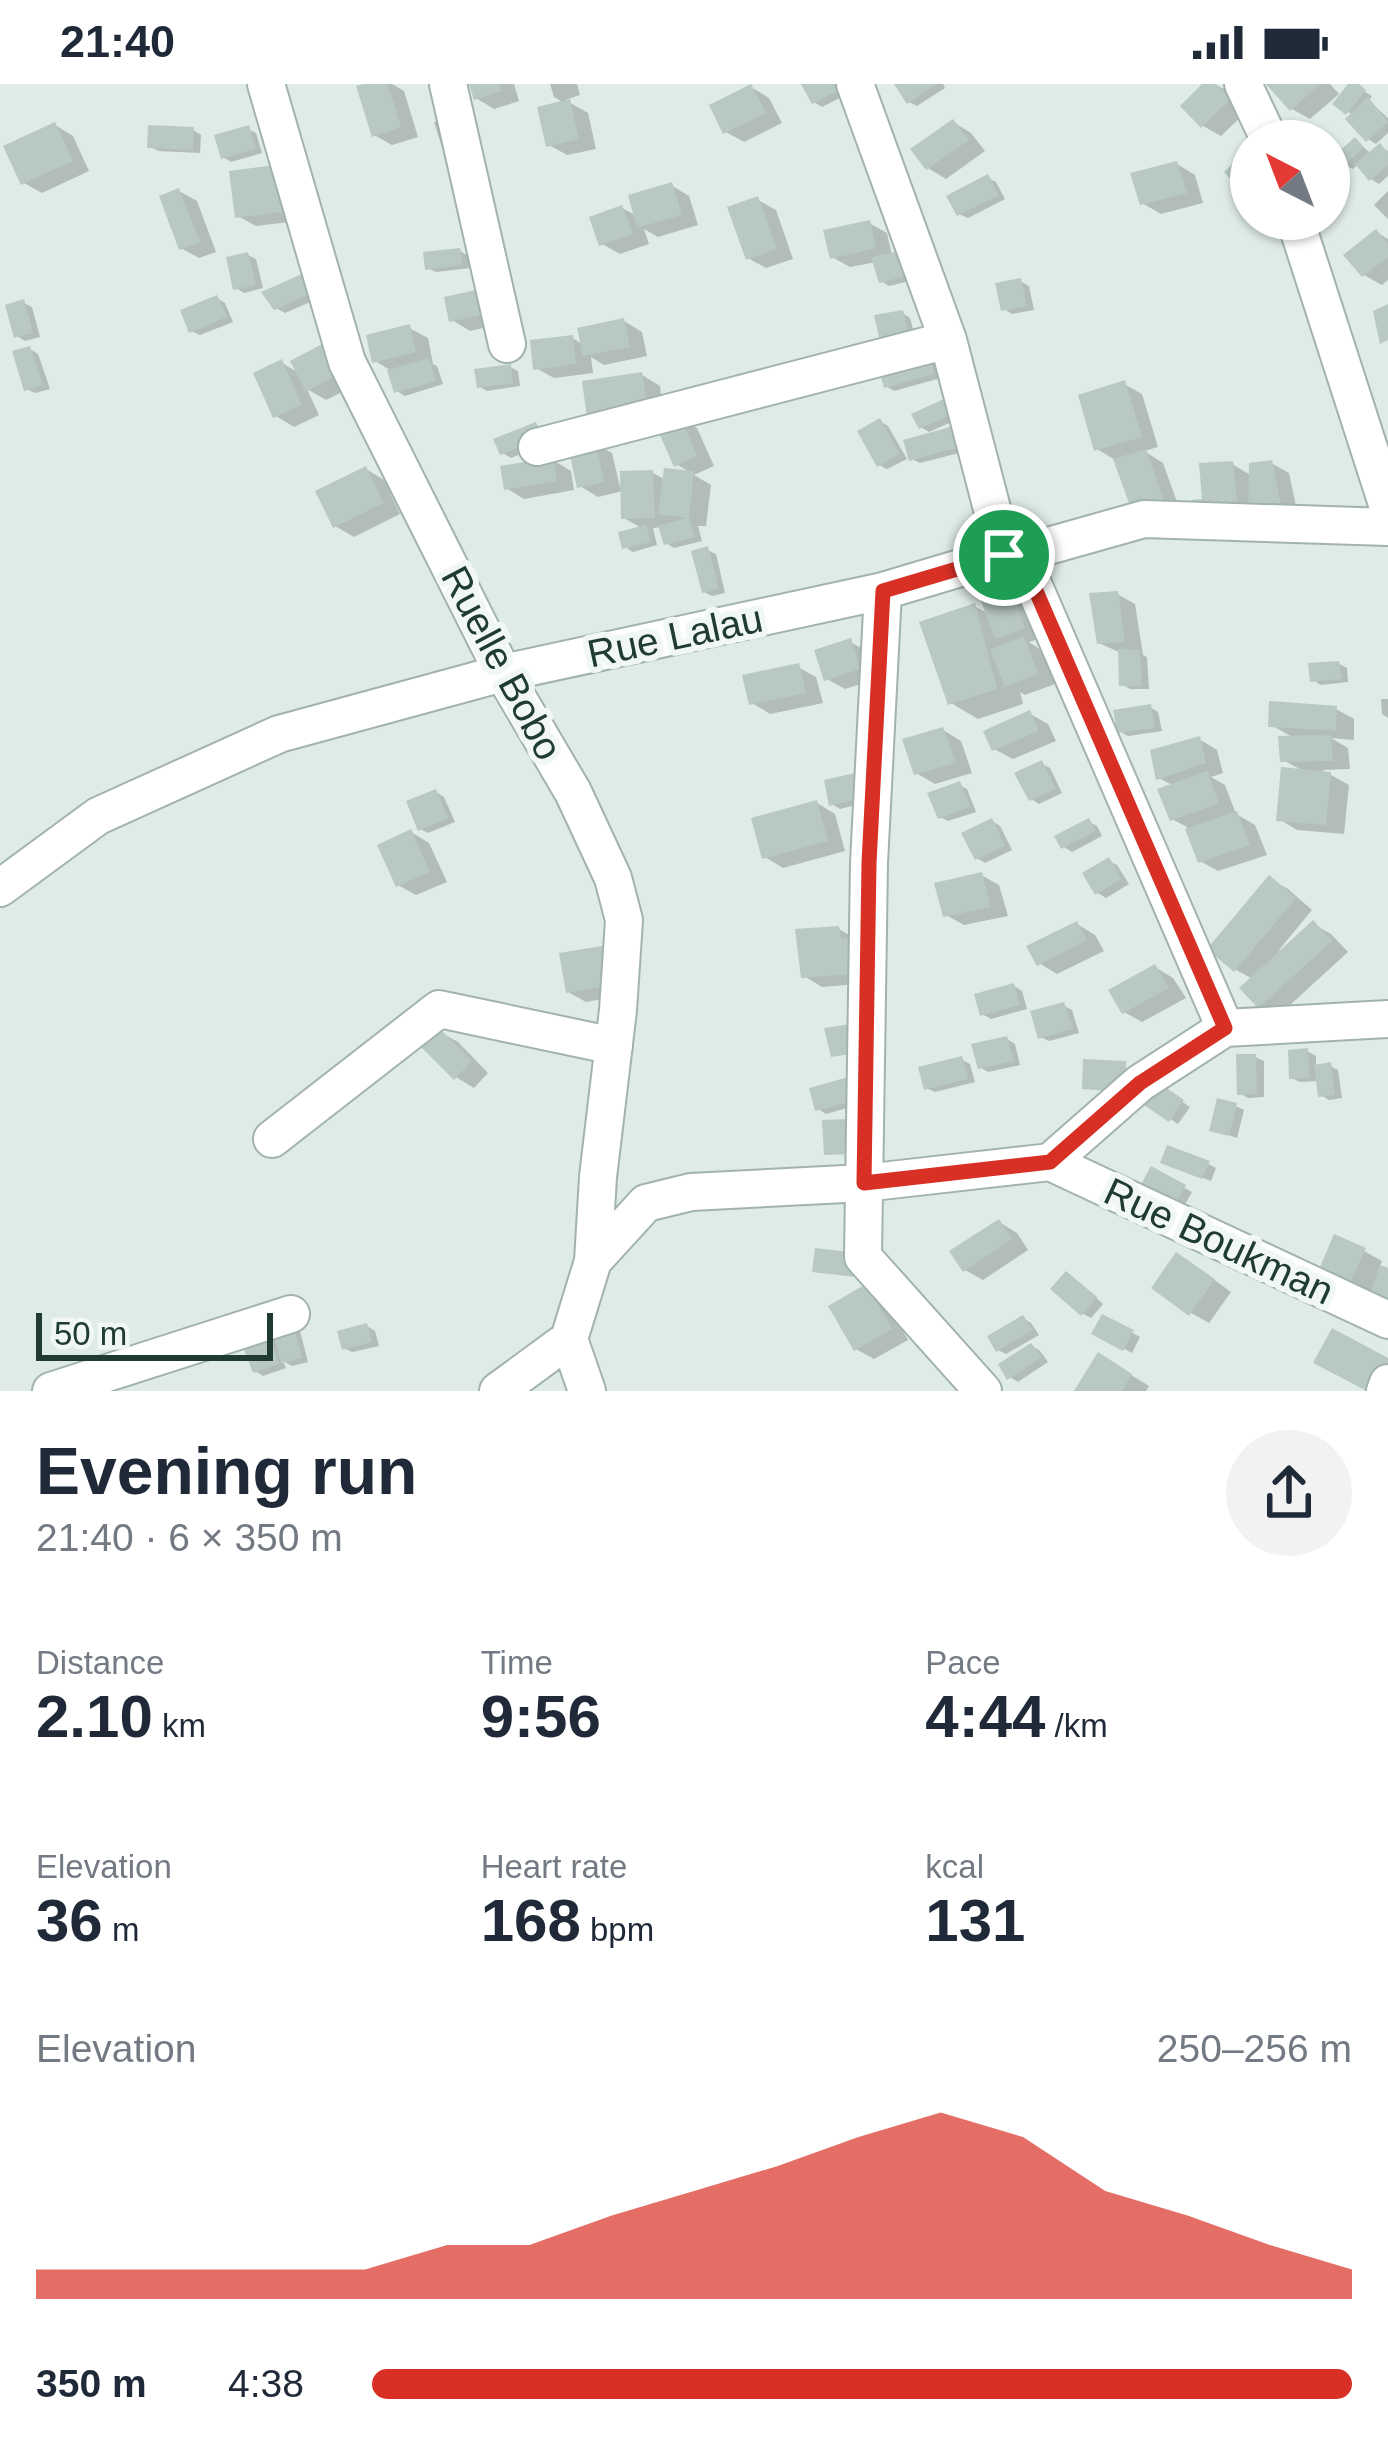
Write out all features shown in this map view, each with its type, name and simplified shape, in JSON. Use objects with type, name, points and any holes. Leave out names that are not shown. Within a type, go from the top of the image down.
[{"type":"street","name":"Ruelle Bobo","points":[[266,84],[346,362],[503,673],[573,792],[613,878],[624,920],[592,1262]]},
{"type":"street","points":[[448,84],[507,344]]},
{"type":"street","points":[[855,84],[948,340],[1012,555],[1225,1028]]},
{"type":"street","points":[[1243,84],[1260,120]]},
{"type":"street","points":[[1302,240],[1388,507]]},
{"type":"street","points":[[537,447],[948,340]]},
{"type":"street","name":"Rue Lalau","points":[[0,888],[98,815],[279,734],[503,673],[883,591],[1144,519],[1388,527]]},
{"type":"street","points":[[883,591],[869,863],[862,1257],[983,1391]]},
{"type":"street","points":[[272,1139],[439,1010],[614,1046]]},
{"type":"street","points":[[587,1391],[569,1339],[592,1262],[646,1203],[691,1192],[864,1183],[1050,1162],[1140,1083],[1225,1028],[1388,1019]]},
{"type":"street","name":"Rue Boukman","points":[[1050,1162],[1388,1320]]},
{"type":"street","points":[[51,1391],[291,1314]]},
{"type":"street","points":[[498,1391],[569,1339]]},
{"type":"street","points":[[1384,1391],[1388,1383]]},
{"type":"building","points":[[388,84],[401,127],[372,137],[356,86]]},
{"type":"building","points":[[469,84],[500,84],[502,91],[474,100]]},
{"type":"building","points":[[751,84],[766,113],[723,134],[709,105]]},
{"type":"building","points":[[801,84],[851,84],[812,104]]},
{"type":"building","points":[[894,84],[937,84],[907,104]]},
{"type":"building","points":[[1202,84],[1216,84],[1230,99],[1201,128],[1180,106]]},
{"type":"building","points":[[1266,84],[1320,84],[1290,111]]},
{"type":"building","points":[[1348,84],[1366,90],[1346,115],[1332,104]]},
{"type":"building","points":[[1368,97],[1388,122],[1366,142],[1345,119]]},
{"type":"building","points":[[570,99],[579,139],[546,147],[537,107]]},
{"type":"building","points":[[953,119],[969,140],[926,170],[910,149]]},
{"type":"building","points":[[55,122],[73,161],[21,185],[3,146]]},
{"type":"building","points":[[148,125],[194,127],[193,150],[147,148]]},
{"type":"building","points":[[249,125],[256,149],[221,159],[214,135]]},
{"type":"building","points":[[1355,137],[1364,147],[1350,160],[1350,142]]},
{"type":"building","points":[[1380,143],[1388,153],[1388,165],[1369,181],[1355,164]]},
{"type":"building","points":[[1177,161],[1187,193],[1140,205],[1130,173]]},
{"type":"building","points":[[276,165],[282,212],[235,218],[229,171]]},
{"type":"building","points":[[988,174],[999,195],[957,216],[946,196]]},
{"type":"building","points":[[672,182],[682,215],[637,228],[628,195]]},
{"type":"building","points":[[179,188],[200,242],[179,250],[159,196]]},
{"type":"building","points":[[758,196],[777,249],[746,260],[727,207]]},
{"type":"building","points":[[622,205],[633,234],[599,246],[589,217]]},
{"type":"building","points":[[870,220],[876,248],[830,259],[823,230]]},
{"type":"building","points":[[1376,229],[1388,244],[1388,257],[1362,277],[1343,255]]},
{"type":"building","points":[[460,248],[463,265],[425,270],[423,252]]},
{"type":"building","points":[[900,251],[907,276],[879,283],[871,257]]},
{"type":"building","points":[[248,252],[256,285],[233,290],[226,257]]},
{"type":"building","points":[[309,271],[317,291],[274,310],[261,292]]},
{"type":"building","points":[[1021,278],[1027,306],[1001,311],[995,283]]},
{"type":"building","points":[[490,287],[496,312],[449,322],[444,297]]},
{"type":"building","points":[[217,295],[227,317],[189,333],[180,310]]},
{"type":"building","points":[[24,299],[33,333],[14,338],[5,305]]},
{"type":"building","points":[[1388,304],[1388,340],[1380,344],[1373,311]]},
{"type":"building","points":[[903,310],[911,344],[882,350],[874,315]]},
{"type":"building","points":[[624,318],[630,347],[583,356],[577,328]]},
{"type":"building","points":[[410,324],[416,352],[372,363],[366,335]]},
{"type":"building","points":[[573,335],[576,364],[533,370],[530,340]]},
{"type":"building","points":[[324,343],[340,374],[306,392],[290,361]]},
{"type":"building","points":[[30,346],[43,385],[24,391],[12,351]]},
{"type":"building","points":[[929,355],[934,374],[884,388],[879,369]]},
{"type":"building","points":[[429,358],[436,381],[394,393],[387,370]]},
{"type":"building","points":[[282,359],[302,405],[273,418],[253,373]]},
{"type":"building","points":[[511,364],[513,383],[477,388],[474,369]]},
{"type":"building","points":[[642,372],[648,409],[587,418],[582,381]]},
{"type":"building","points":[[1125,380],[1142,437],[1094,451],[1078,395]]},
{"type":"building","points":[[953,395],[961,410],[919,429],[911,414]]},
{"type":"building","points":[[679,414],[697,456],[674,467],[655,424]]},
{"type":"building","points":[[880,418],[900,454],[877,467],[857,431]]},
{"type":"building","points":[[536,422],[542,438],[500,455],[493,439]]},
{"type":"building","points":[[950,427],[956,448],[909,461],[903,440]]},
{"type":"building","points":[[595,440],[604,482],[577,488],[568,446]]},
{"type":"building","points":[[1146,449],[1165,504],[1133,514],[1113,459]]},
{"type":"building","points":[[553,457],[557,481],[504,490],[500,466]]},
{"type":"building","points":[[1272,460],[1282,511],[1248,516],[1249,463]]},
{"type":"building","points":[[1233,461],[1238,512],[1193,514],[1192,500],[1202,499],[1199,463]]},
{"type":"building","points":[[366,466],[384,503],[333,528],[315,491]]},
{"type":"building","points":[[664,468],[694,471],[689,518],[695,537],[664,545],[658,526],[687,518],[658,514]]},
{"type":"building","points":[[653,470],[655,518],[621,519],[620,471]]},
{"type":"building","points":[[646,525],[651,542],[622,549],[618,532]]},
{"type":"building","points":[[708,546],[719,589],[702,593],[691,551]]},
{"type":"building","points":[[1011,587],[1025,628],[995,639],[980,598]]},
{"type":"building","points":[[1118,591],[1125,642],[1097,644],[1089,593]]},
{"type":"building","points":[[975,603],[997,689],[948,705],[919,622]]},
{"type":"building","points":[[1024,636],[1038,674],[1005,687],[990,650]]},
{"type":"building","points":[[851,638],[860,669],[824,681],[814,650]]},
{"type":"building","points":[[1118,649],[1140,650],[1142,686],[1119,686]]},
{"type":"building","points":[[1339,661],[1342,679],[1310,682],[1308,663]]},
{"type":"building","points":[[799,663],[806,693],[749,705],[742,675]]},
{"type":"building","points":[[1269,701],[1337,706],[1336,731],[1268,727]]},
{"type":"building","points":[[1151,704],[1155,728],[1117,733],[1113,710]]},
{"type":"building","points":[[1030,710],[1039,731],[992,751],[983,731]]},
{"type":"building","points":[[943,727],[956,763],[914,775],[902,739]]},
{"type":"building","points":[[1331,735],[1333,761],[1280,762],[1278,736]]},
{"type":"building","points":[[1200,736],[1206,763],[1156,780],[1150,750]]},
{"type":"building","points":[[1042,760],[1056,789],[1029,801],[1014,773]]},
{"type":"building","points":[[1281,767],[1331,772],[1326,825],[1276,821]]},
{"type":"building","points":[[1207,771],[1219,803],[1170,821],[1157,789]]},
{"type":"building","points":[[855,773],[862,798],[829,806],[824,780]]},
{"type":"building","points":[[960,781],[970,807],[938,819],[927,793]]},
{"type":"building","points":[[436,789],[448,818],[418,831],[406,801]]},
{"type":"building","points":[[817,800],[828,841],[762,859],[751,818]]},
{"type":"building","points":[[1237,811],[1250,845],[1198,863],[1185,829]]},
{"type":"building","points":[[992,818],[1005,846],[975,860],[961,833]]},
{"type":"building","points":[[1089,818],[1096,831],[1061,849],[1054,836]]},
{"type":"building","points":[[411,829],[430,872],[396,887],[377,845]]},
{"type":"building","points":[[1109,857],[1122,879],[1095,895],[1082,873]]},
{"type":"building","points":[[982,872],[991,907],[943,917],[934,883]]},
{"type":"building","points":[[1269,875],[1296,898],[1234,972],[1207,949]]},
{"type":"building","points":[[1313,920],[1332,941],[1258,1008],[1239,988]]},
{"type":"building","points":[[1077,921],[1087,940],[1037,966],[1026,946]]},
{"type":"building","points":[[839,926],[841,939],[856,938],[852,974],[801,978],[795,929]]},
{"type":"building","points":[[608,945],[615,985],[566,993],[559,953]]},
{"type":"building","points":[[1155,964],[1169,988],[1122,1014],[1108,990]]},
{"type":"building","points":[[1014,983],[1020,1005],[980,1016],[974,994]]},
{"type":"building","points":[[1064,1002],[1073,1029],[1038,1039],[1030,1011]]},
{"type":"building","points":[[858,1023],[863,1052],[831,1057],[824,1028]]},
{"type":"building","points":[[439,1028],[472,1061],[454,1080],[421,1047]]},
{"type":"building","points":[[1007,1036],[1014,1061],[978,1069],[971,1044]]},
{"type":"building","points":[[1308,1048],[1310,1078],[1289,1079],[1288,1050]]},
{"type":"building","points":[[1236,1054],[1256,1054],[1257,1094],[1237,1095]]},
{"type":"building","points":[[962,1056],[968,1079],[924,1090],[918,1067]]},
{"type":"building","points":[[1083,1059],[1126,1061],[1125,1092],[1082,1089]]},
{"type":"building","points":[[1331,1062],[1335,1095],[1318,1097],[1314,1065]]},
{"type":"building","points":[[852,1076],[858,1100],[815,1111],[809,1088]]},
{"type":"building","points":[[1159,1083],[1184,1100],[1169,1122],[1144,1105]]},
{"type":"building","points":[[1217,1098],[1237,1103],[1229,1136],[1209,1131]]},
{"type":"building","points":[[850,1119],[852,1154],[824,1155],[822,1120]]},
{"type":"building","points":[[1167,1145],[1210,1161],[1202,1179],[1160,1163]]},
{"type":"building","points":[[1151,1166],[1186,1185],[1174,1206],[1139,1188]]},
{"type":"building","points":[[999,1219],[1012,1239],[963,1272],[949,1251]]},
{"type":"building","points":[[1334,1234],[1366,1248],[1346,1292],[1315,1279]]},
{"type":"building","points":[[815,1248],[858,1253],[856,1277],[812,1272]]},
{"type":"building","points":[[1176,1252],[1215,1279],[1189,1316],[1151,1288]]},
{"type":"building","points":[[1380,1265],[1388,1268],[1388,1302],[1369,1296]]},
{"type":"building","points":[[1066,1271],[1097,1297],[1081,1316],[1050,1289]]},
{"type":"building","points":[[866,1284],[892,1329],[854,1351],[828,1306]]},
{"type":"building","points":[[1102,1314],[1134,1330],[1123,1351],[1091,1334]]},
{"type":"building","points":[[1023,1315],[1033,1330],[996,1352],[987,1336]]},
{"type":"building","points":[[293,1323],[302,1358],[281,1363],[272,1328]]},
{"type":"building","points":[[367,1323],[372,1342],[342,1350],[337,1331]]},
{"type":"building","points":[[1332,1328],[1388,1358],[1388,1369],[1376,1391],[1367,1391],[1313,1363]]},
{"type":"building","points":[[267,1329],[279,1364],[253,1373],[240,1339]]},
{"type":"building","points":[[1031,1343],[1042,1357],[1007,1380],[998,1364]]},
{"type":"building","points":[[1098,1352],[1132,1374],[1122,1391],[1074,1391]]},
{"type":"route","points":[[1020,554],[1225,1028],[1140,1083],[1050,1162],[864,1183],[869,863],[883,591],[1004,555],[1020,554]]}]
